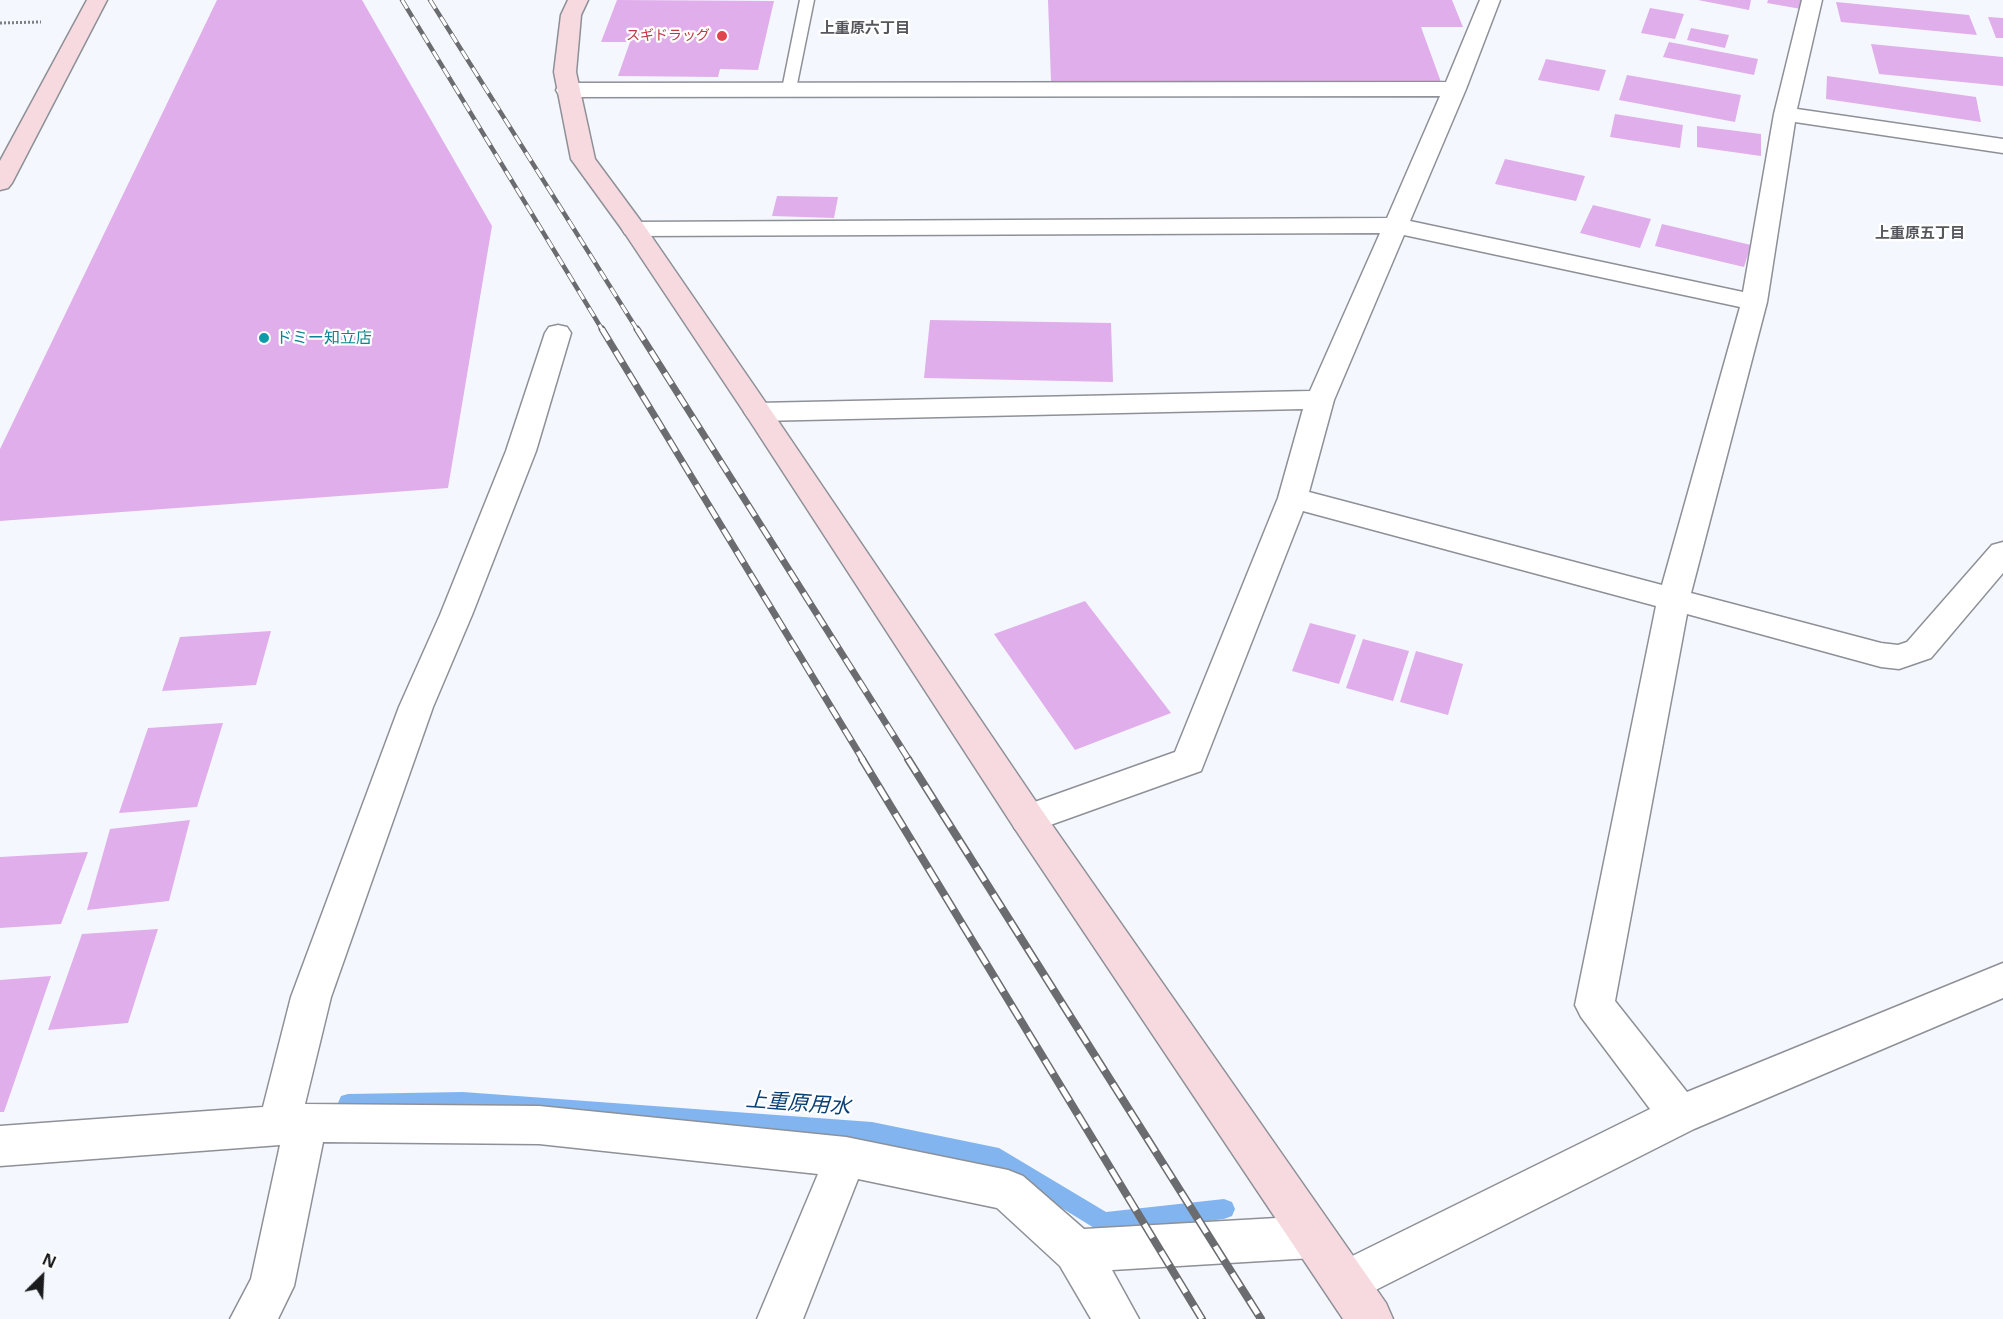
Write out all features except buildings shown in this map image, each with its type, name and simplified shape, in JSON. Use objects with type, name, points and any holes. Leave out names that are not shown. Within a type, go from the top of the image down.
[{"type":"street","points":[[0,183],[97,0]]},
{"type":"street","points":[[578,0],[571,15],[565,72],[583,159],[634,229],[1028,819],[1370,1319]]},
{"type":"street","points":[[1028,819],[1188,761],[1293,498],[1320,400],[1394,225],[1455,89],[1490,0]]},
{"type":"street","points":[[1679,1115],[1595,1005],[1674,598],[1754,302],[1785,114],[1812,0]]},
{"type":"street","points":[[567,90],[1455,89]]},
{"type":"street","points":[[1785,114],[2003,146]]},
{"type":"street","points":[[634,229],[1394,225],[1754,302]]},
{"type":"street","points":[[253,1319],[272,1286],[292,1124],[315,987],[416,707],[456,615],[520,451],[558,333]]},
{"type":"street","points":[[758,412],[1320,400]]},
{"type":"street","points":[[1293,498],[1881,655],[1899,657],[1919,650],[2003,554]]},
{"type":"street","points":[[1346,1283],[1679,1115],[2003,980]]},
{"type":"street","points":[[0,1146],[292,1124],[539,1125],[846,1157],[1008,1190],[1076,1251],[1116,1319]]},
{"type":"street","points":[[780,1319],[846,1157]]},
{"type":"street","points":[[1076,1251],[1312,1237]]},
{"type":"lane","points":[[789,89],[807,0]]},
{"type":"path","points":[[0,23],[44,22]]},
{"type":"waterway","name":"上重原用水","points":[[348,1103],[463,1101],[872,1132],[999,1158],[1104,1223],[1224,1209]]},
{"type":"railway","points":[[402,0],[603,331]]},
{"type":"railway","points":[[430,0],[638,331]]},
{"type":"railway","points":[[602,329],[863,760]]},
{"type":"railway","points":[[637,329],[909,760]]},
{"type":"railway","points":[[862,759],[1202,1319]]},
{"type":"railway","points":[[908,759],[1261,1319]]},
{"type":"place","name":"スギドラッグ","points":[[722,36]]},
{"type":"place","name":"ドミー知立店","points":[[264,338]]},
{"type":"district","name":"上重原六丁目","points":[[865,29]]},
{"type":"district","name":"上重原五丁目","points":[[1920,234]]}]
